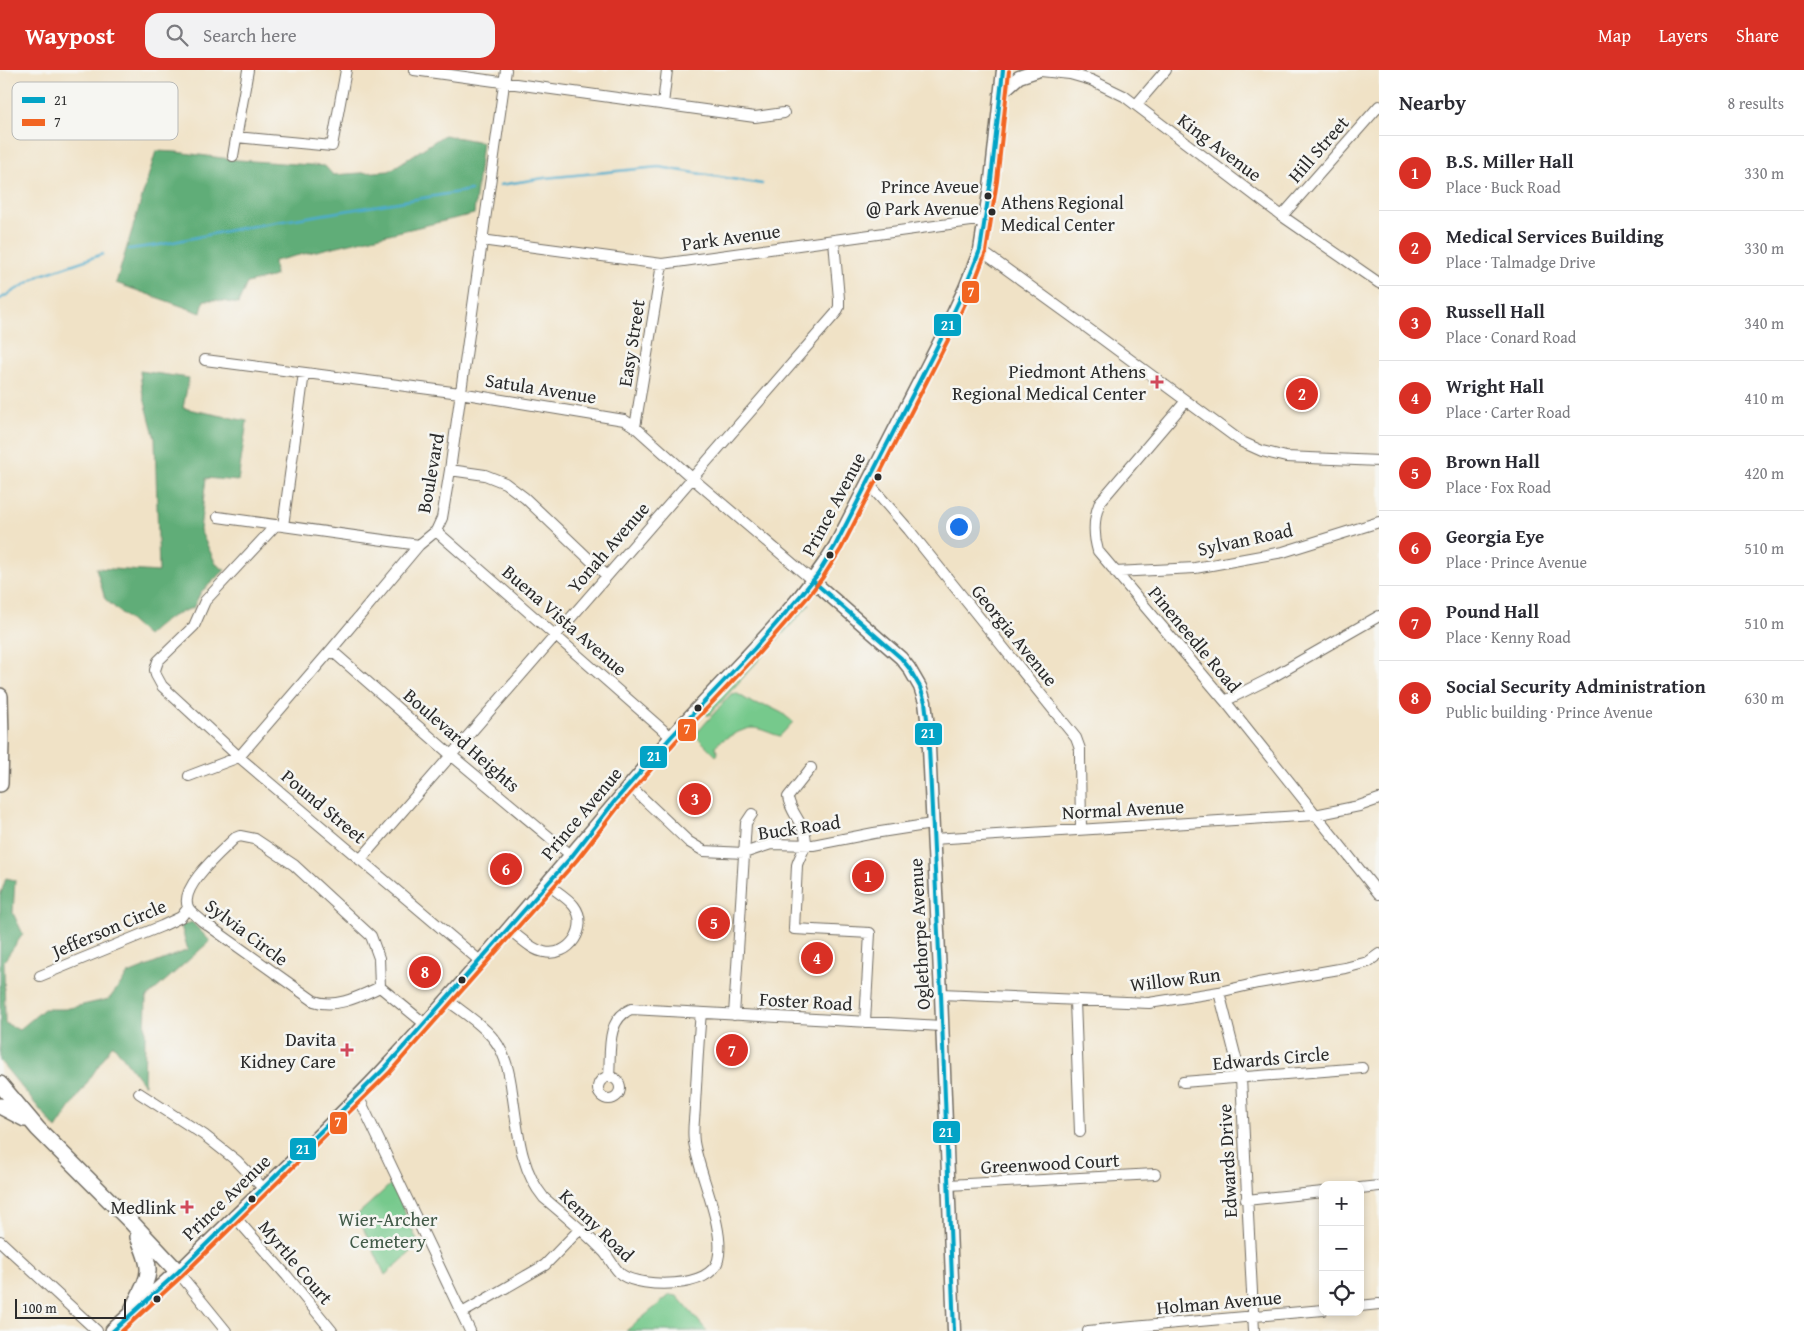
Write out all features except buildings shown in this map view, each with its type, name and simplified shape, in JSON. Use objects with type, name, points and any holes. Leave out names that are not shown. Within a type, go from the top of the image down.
[{"type":"highway","points":[[0,696],[0,784]]},
{"type":"highway","points":[[0,1084],[38,1129],[178,1272]]},
{"type":"highway","points":[[0,1106],[22,1117],[38,1129]]},
{"type":"highway","points":[[128,1317],[147,1280],[149,1270],[148,1259],[133,1224]]},
{"type":"highway","name":"Prince Avenue","points":[[113,1331],[178,1272]]},
{"type":"main road","name":"Prince Avenue","points":[[178,1272],[358,1096],[425,1024],[572,856],[671,736],[754,649],[813,581],[835,546],[868,483],[945,330],[980,250],[1003,70]]},
{"type":"main road","points":[[1000,94],[1020,77],[1033,70]]},
{"type":"main road","name":"Oglethorpe Avenue","points":[[813,581],[901,658],[920,687],[927,715],[941,994],[954,1331]]},
{"type":"street","points":[[233,156],[248,70]]},
{"type":"street","points":[[236,137],[332,146],[346,70]]},
{"type":"street","points":[[414,70],[450,73],[755,116],[784,114]]},
{"type":"street","name":"Boulevard","points":[[189,776],[238,757],[419,545],[436,531],[442,518],[506,70]]},
{"type":"street","points":[[663,104],[667,70]]},
{"type":"street","name":"King Avenue","points":[[1033,70],[1070,74],[1091,80],[1114,91],[1136,105],[1282,216],[1379,282]]},
{"type":"street","points":[[1136,105],[1166,70]]},
{"type":"street","name":"Hill Street","points":[[1282,216],[1379,106]]},
{"type":"street","name":"Park Avenue","points":[[482,240],[662,264],[985,221]]},
{"type":"street","name":"Yonah Avenue","points":[[360,860],[836,313],[839,307],[839,299],[834,241]]},
{"type":"street","points":[[980,250],[1242,442],[1262,451],[1286,457],[1379,460]]},
{"type":"street","name":"Easy Street","points":[[635,427],[662,264]]},
{"type":"street","name":"Satula Avenue","points":[[205,360],[460,393],[624,420],[635,427],[813,581]]},
{"type":"street","points":[[279,526],[304,373]]},
{"type":"street","name":"Pineneedle Road","points":[[1186,401],[1106,495],[1098,507],[1094,524],[1094,538],[1098,552],[1225,701],[1379,894]]},
{"type":"street","points":[[450,470],[485,475],[505,483],[525,498],[607,576]]},
{"type":"street","name":"Georgia Avenue","points":[[868,483],[909,530],[1076,738],[1080,749],[1081,829]]},
{"type":"street","points":[[218,517],[419,545]]},
{"type":"street","name":"Sylvan Road","points":[[1114,572],[1196,568],[1283,552],[1379,522]]},
{"type":"street","name":"Pound Street","points":[[279,526],[205,601],[194,626],[158,661],[155,670],[156,675],[162,686],[238,757],[480,961]]},
{"type":"street","name":"Buena Vista Avenue","points":[[436,531],[671,736]]},
{"type":"street","points":[[1225,701],[1379,616]]},
{"type":"street","name":"Boulevard Heights","points":[[331,650],[451,755],[572,856]]},
{"type":"street","points":[[810,768],[788,797],[789,803],[802,826],[806,846],[797,865],[794,929],[870,933],[865,1022]]},
{"type":"street","name":"Buck Road","points":[[629,785],[689,842],[699,849],[709,852],[744,853],[771,844],[806,846],[892,829],[932,824]]},
{"type":"street","name":"Normal Avenue","points":[[933,839],[1315,815],[1358,806],[1379,799]]},
{"type":"street","points":[[734,1015],[746,823],[752,814]]},
{"type":"street","name":"Sylvia Circle","points":[[240,836],[255,838],[294,865],[371,936],[379,958],[380,987],[338,1003],[322,1004],[314,1001],[225,939],[188,908],[187,900],[190,888],[235,838],[240,836]]},
{"type":"street","points":[[508,929],[544,952],[559,952],[572,943],[579,929],[578,913],[574,905],[547,884]]},
{"type":"street","name":"Jefferson Circle","points":[[40,976],[162,926],[181,916],[188,908]]},
{"type":"street","name":"Willow Run","points":[[941,994],[1149,1003],[1345,968],[1368,962],[1379,954]]},
{"type":"street","points":[[380,987],[425,1024]]},
{"type":"street","name":"Edwards Drive","points":[[1219,992],[1240,1078],[1254,1331]]},
{"type":"street","name":"Kenny Road","points":[[446,999],[491,1035],[497,1043],[509,1070],[522,1154],[532,1182],[544,1198],[580,1229],[603,1252],[619,1272],[631,1278],[662,1283],[681,1282],[700,1277],[711,1271],[717,1264],[719,1249],[716,1223],[694,1140],[698,1050],[702,1013]]},
{"type":"street","points":[[1075,1001],[1080,1132]]},
{"type":"street","name":"Foster Road","points":[[609,1077],[614,1024],[626,1012],[631,1010],[669,1010],[942,1026]]},
{"type":"street","name":"Edwards Circle","points":[[1183,1082],[1362,1068]]},
{"type":"street","points":[[139,1093],[204,1135],[237,1161],[263,1188]]},
{"type":"street","points":[[358,1096],[470,1331]]},
{"type":"street","name":"Greenwood Court","points":[[948,1186],[1155,1174]]},
{"type":"street","points":[[1364,1188],[1379,1186]]},
{"type":"street","points":[[1246,1200],[1319,1192]]},
{"type":"street","name":"Myrtle Court","points":[[234,1216],[332,1331]]},
{"type":"street","points":[[462,1313],[545,1266],[580,1229]]},
{"type":"street","points":[[0,1241],[97,1331]]},
{"type":"street","points":[[178,1272],[226,1331]]},
{"type":"street","points":[[1364,1306],[1379,1304]]},
{"type":"street","name":"Holman Avenue","points":[[1088,1331],[1319,1310]]},
{"type":"green space","points":[[444,135],[482,142],[474,214],[274,261],[275,276],[247,283],[238,304],[204,300],[201,313],[116,283],[156,151],[238,160],[325,166],[333,175],[389,171]]},
{"type":"green space","points":[[140,371],[189,378],[183,408],[247,421],[238,481],[206,478],[200,530],[216,564],[225,570],[201,592],[193,608],[168,619],[147,636],[105,599],[96,568],[159,572],[155,439],[142,390]]},
{"type":"green space","points":[[808,603],[810,604],[708,716],[705,712],[743,675]]},
{"type":"green space","points":[[736,693],[754,704],[768,706],[782,713],[793,722],[780,736],[755,728],[738,732],[715,746],[718,754],[716,756],[695,735],[731,694]]},
{"type":"green space","points":[[6,878],[15,880],[13,913],[23,934],[4,961],[5,1023],[19,1030],[44,1009],[65,1009],[109,999],[128,974],[188,950],[181,926],[192,922],[210,941],[146,998],[144,1085],[113,1044],[56,1129],[0,1061],[0,896]]},
{"type":"green space","name":"Wier-Archer Cemetery","points":[[392,1183],[419,1245],[385,1275],[357,1215]]},
{"type":"green space","points":[[670,1295],[677,1296],[707,1331],[626,1331]]},
{"type":"waterway","points":[[500,185],[544,178],[659,167],[762,184]]},
{"type":"waterway","points":[[129,249],[159,245],[241,228],[471,190]]},
{"type":"waterway","points":[[0,299],[41,275],[103,254]]},
{"type":"transit line","name":"21","points":[[113,1331],[178,1272],[384,1069],[572,856],[614,802],[671,737],[754,649],[818,574],[835,546],[942,337],[980,250],[991,180],[1003,70]]},
{"type":"transit line","name":"7","points":[[122,1331],[182,1276],[389,1073],[577,860],[619,806],[676,741],[759,653],[823,577],[841,549],[948,340],[971,291],[986,252],[997,181],[1009,71]]},
{"type":"transit line","name":"21","points":[[813,581],[901,658],[920,687],[925,702],[928,727],[941,994],[954,1331]]},
{"type":"place","name":"Prince Aveue @ Park Avenue","points":[[988,196]]},
{"type":"place","name":"Athens Regional Medical Center","points":[[992,212]]},
{"type":"place","name":"Piedmont Athens Regional Medical Center","points":[[1157,382]]},
{"type":"place","name":"Medical Services Building","points":[[1302,394]]},
{"type":"place","name":"Russell Hall","points":[[695,799]]},
{"type":"place","name":"Georgia Eye","points":[[506,869]]},
{"type":"place","name":"B.S. Miller Hall","points":[[868,876]]},
{"type":"place","name":"Brown Hall","points":[[714,923]]},
{"type":"place","name":"Wright Hall","points":[[817,958]]},
{"type":"place","name":"Social Security Administration","points":[[425,972]]},
{"type":"place","name":"Davita Kidney Care","points":[[347,1050]]},
{"type":"place","name":"Pound Hall","points":[[732,1050]]},
{"type":"place","name":"Medlink","points":[[187,1207]]}]
